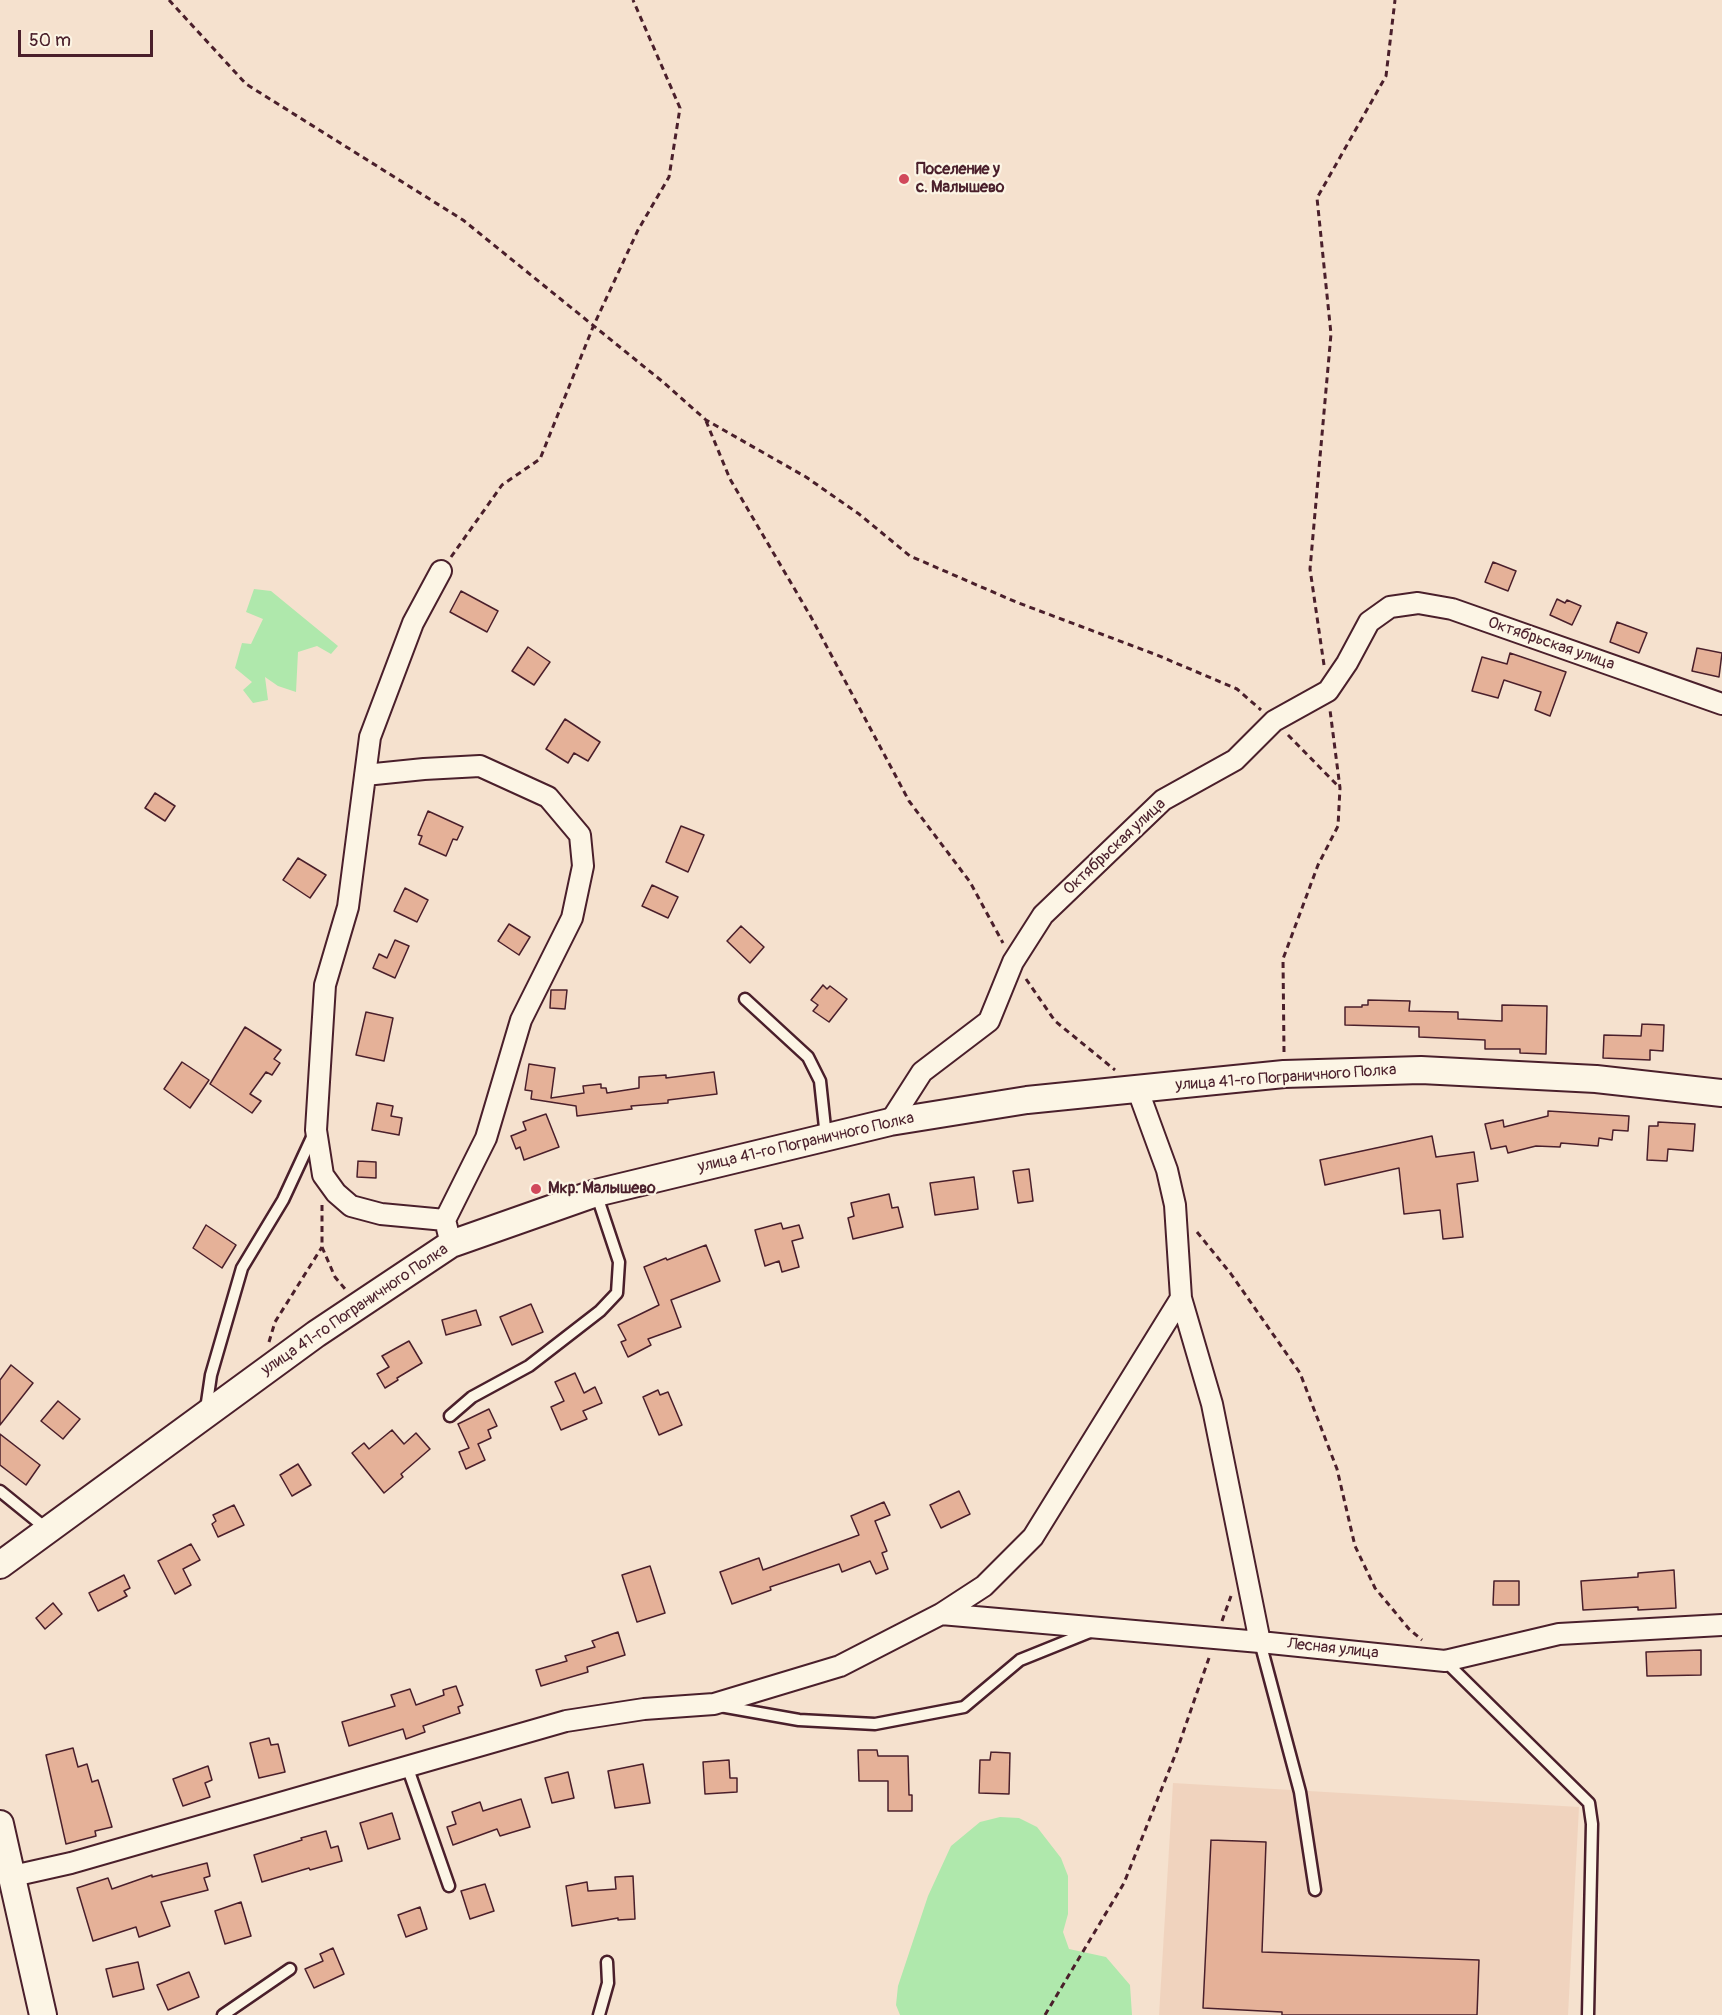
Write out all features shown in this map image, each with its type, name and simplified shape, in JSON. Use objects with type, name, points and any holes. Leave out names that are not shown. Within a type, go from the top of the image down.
[{"type":"street","points":[[441,571],[413,623],[370,737],[348,907],[325,986],[316,1130],[323,1175],[336,1193],[351,1206],[381,1214],[445,1220]]},
{"type":"street","name":"Октябрьская улица","points":[[890,1122],[922,1072],[989,1021],[1013,962],[1043,915],[1163,800],[1235,760],[1275,721],[1328,691],[1347,663],[1369,622],[1390,607],[1418,603],[1452,609],[1722,704]]},
{"type":"street","points":[[365,776],[424,769],[480,766],[548,797],[580,835],[583,866],[572,918],[521,1020],[486,1138],[445,1220],[451,1244]]},
{"type":"street","name":"улица 41-го Пограничного Полка","points":[[0,1564],[116,1482],[206,1413],[359,1305],[451,1244],[596,1193],[890,1122],[1027,1100],[1284,1074],[1421,1070],[1596,1079],[1722,1093]]},
{"type":"street","points":[[1137,1088],[1167,1170],[1175,1205],[1181,1298],[1212,1404],[1260,1642]]},
{"type":"street","points":[[13,1876],[71,1863],[566,1721],[644,1709],[714,1704],[840,1666],[941,1614],[984,1586],[1033,1537],[1181,1298]]},
{"type":"street","name":"Лесная улица","points":[[941,1614],[1445,1660],[1559,1634],[1722,1625]]},
{"type":"street","points":[[0,1824],[43,2015]]},
{"type":"lane","points":[[745,999],[808,1057],[820,1081],[826,1137]]},
{"type":"lane","points":[[206,1413],[211,1375],[242,1268],[283,1200],[316,1130]]},
{"type":"lane","points":[[450,1416],[472,1397],[529,1366],[600,1311],[617,1293],[620,1262],[596,1193]]},
{"type":"lane","points":[[0,1491],[48,1530]]},
{"type":"lane","points":[[714,1704],[799,1720],[875,1724],[964,1707],[1020,1660],[1099,1628]]},
{"type":"lane","points":[[1260,1642],[1300,1792],[1315,1890]]},
{"type":"lane","points":[[1445,1660],[1589,1803],[1592,1824],[1588,2015]]},
{"type":"lane","points":[[407,1766],[449,1886]]},
{"type":"lane","points":[[599,2015],[608,1983],[608,1962]]},
{"type":"lane","points":[[223,2015],[290,1969]]},
{"type":"path","points":[[170,0],[246,84],[463,220],[663,382],[706,420],[806,477],[859,514],[910,556],[1016,603],[1157,655],[1237,689],[1275,721],[1340,788]]},
{"type":"path","points":[[441,571],[502,485],[540,459],[593,327],[638,230],[669,177],[680,108],[633,0]]},
{"type":"path","points":[[1284,1074],[1283,959],[1318,866],[1338,826],[1340,788],[1310,569],[1331,334],[1317,198],[1386,76],[1395,0]]},
{"type":"path","points":[[706,420],[730,478],[811,617],[909,801],[970,882],[1013,962],[1055,1021],[1137,1088]]},
{"type":"path","points":[[323,1175],[322,1246],[335,1277],[359,1305]]},
{"type":"path","points":[[1196,1231],[1231,1274],[1300,1373],[1337,1469],[1355,1546],[1375,1588],[1409,1629],[1445,1660]]},
{"type":"path","points":[[269,1343],[275,1322],[322,1246]]},
{"type":"path","points":[[1045,2015],[1124,1883],[1176,1753],[1244,1558]]},
{"type":"shaded area","points":[[1173,1783],[1579,1807],[1568,2015],[1159,2015]]},
{"type":"green space","points":[[254,589],[271,591],[338,646],[331,654],[317,646],[298,652],[296,692],[278,686],[265,677],[268,700],[253,703],[243,690],[252,682],[235,668],[242,643],[251,644],[263,619],[246,612]]},
{"type":"green space","points":[[1000,1817],[1019,1818],[1037,1827],[1061,1858],[1068,1876],[1068,1914],[1063,1932],[1069,1949],[1106,1957],[1130,1985],[1132,2015],[900,2015],[896,2005],[898,1986],[928,1896],[951,1846],[980,1822]]},
{"type":"building","points":[[1493,562],[1516,571],[1508,591],[1485,582]]},
{"type":"building","points":[[461,591],[498,611],[487,632],[450,612]]},
{"type":"building","points":[[1557,599],[1565,603],[1567,600],[1581,606],[1572,625],[1550,615]]},
{"type":"building","points":[[1617,622],[1647,633],[1639,653],[1610,642]]},
{"type":"building","points":[[528,647],[550,662],[534,685],[512,671]]},
{"type":"building","points":[[1697,648],[1722,653],[1719,677],[1692,671]]},
{"type":"building","points":[[1510,653],[1566,672],[1550,716],[1535,710],[1541,692],[1504,680],[1498,698],[1472,691],[1482,657],[1507,664]]},
{"type":"building","points":[[565,719],[600,742],[588,761],[574,753],[568,763],[546,749]]},
{"type":"building","points":[[155,793],[175,806],[165,821],[145,808]]},
{"type":"building","points":[[428,811],[463,827],[457,840],[453,839],[446,856],[419,844],[422,836],[418,835]]},
{"type":"building","points":[[681,826],[704,835],[688,872],[666,862]]},
{"type":"building","points":[[298,858],[326,875],[310,898],[283,880]]},
{"type":"building","points":[[652,885],[678,897],[668,918],[642,906]]},
{"type":"building","points":[[405,888],[428,900],[417,922],[394,911]]},
{"type":"building","points":[[509,924],[530,937],[519,955],[498,941]]},
{"type":"building","points":[[741,926],[764,947],[750,963],[727,941]]},
{"type":"building","points":[[395,940],[409,946],[395,978],[373,968],[379,954],[387,958]]},
{"type":"building","points":[[823,985],[827,989],[830,986],[847,999],[829,1022],[813,1011],[818,1005],[811,1000]]},
{"type":"building","points":[[551,990],[567,990],[565,1009],[550,1008]]},
{"type":"building","points":[[1368,1000],[1410,1001],[1409,1011],[1458,1012],[1458,1019],[1502,1021],[1502,1005],[1547,1006],[1546,1054],[1520,1053],[1520,1049],[1485,1049],[1485,1040],[1419,1037],[1419,1027],[1345,1025],[1345,1007],[1362,1007],[1362,1005],[1368,1005]]},
{"type":"building","points":[[366,1012],[393,1018],[384,1061],[356,1055]]},
{"type":"building","points":[[1642,1024],[1664,1025],[1663,1051],[1650,1050],[1650,1060],[1603,1058],[1604,1035],[1641,1036]]},
{"type":"building","points":[[245,1027],[281,1050],[274,1059],[280,1063],[272,1075],[266,1072],[250,1094],[261,1101],[252,1113],[210,1084]]},
{"type":"building","points":[[182,1062],[209,1080],[190,1108],[164,1089]]},
{"type":"building","points":[[529,1064],[555,1068],[551,1098],[584,1093],[583,1086],[601,1084],[601,1088],[606,1088],[607,1093],[639,1088],[639,1077],[666,1075],[666,1078],[714,1072],[717,1094],[577,1116],[576,1106],[531,1099],[532,1091],[525,1090]]},
{"type":"building","points":[[377,1103],[393,1106],[391,1116],[402,1118],[399,1135],[372,1130]]},
{"type":"building","points":[[1548,1111],[1629,1116],[1628,1131],[1613,1130],[1612,1140],[1599,1138],[1598,1146],[1561,1143],[1560,1147],[1536,1146],[1508,1153],[1506,1146],[1491,1149],[1485,1124],[1503,1120],[1504,1127],[1548,1116]]},
{"type":"building","points":[[546,1114],[559,1147],[524,1160],[520,1147],[516,1149],[511,1136],[526,1130],[523,1122]]},
{"type":"building","points":[[1658,1122],[1695,1124],[1693,1151],[1668,1149],[1667,1161],[1647,1160],[1649,1126],[1658,1126]]},
{"type":"building","points":[[1432,1136],[1436,1157],[1474,1152],[1478,1181],[1457,1184],[1463,1237],[1443,1239],[1440,1210],[1404,1214],[1399,1168],[1325,1185],[1320,1160]]},
{"type":"building","points":[[358,1161],[376,1162],[376,1178],[357,1177]]},
{"type":"building","points":[[1029,1169],[1033,1201],[1018,1203],[1013,1171]]},
{"type":"building","points":[[974,1177],[978,1209],[935,1215],[930,1183]]},
{"type":"building","points":[[889,1194],[892,1208],[898,1207],[903,1227],[853,1239],[848,1218],[854,1216],[851,1203]]},
{"type":"building","points":[[781,1223],[783,1229],[799,1225],[803,1238],[792,1241],[799,1267],[782,1272],[779,1261],[765,1266],[755,1230]]},
{"type":"building","points":[[206,1225],[236,1245],[222,1268],[193,1248]]},
{"type":"building","points":[[706,1245],[720,1281],[671,1300],[681,1327],[648,1339],[651,1345],[628,1357],[621,1342],[626,1340],[618,1325],[659,1305],[644,1267]]},
{"type":"building","points":[[531,1304],[543,1332],[512,1345],[500,1317]]},
{"type":"building","points":[[476,1310],[481,1325],[446,1335],[442,1320]]},
{"type":"building","points":[[409,1341],[422,1363],[385,1388],[377,1374],[389,1367],[382,1356]]},
{"type":"building","points":[[11,1365],[33,1383],[0,1425],[0,1380]]},
{"type":"building","points":[[575,1373],[584,1393],[595,1387],[602,1403],[583,1411],[587,1419],[561,1430],[551,1407],[564,1401],[555,1382]]},
{"type":"building","points":[[658,1390],[660,1395],[668,1392],[682,1425],[659,1435],[643,1397]]},
{"type":"building","points":[[58,1401],[80,1419],[63,1439],[41,1421]]},
{"type":"building","points":[[489,1409],[497,1426],[488,1430],[491,1438],[478,1444],[485,1460],[466,1469],[459,1452],[469,1448],[458,1424]]},
{"type":"building","points":[[392,1430],[404,1444],[416,1433],[430,1449],[401,1474],[403,1477],[384,1493],[352,1453],[364,1443],[369,1449]]},
{"type":"building","points":[[0,1434],[40,1465],[26,1485],[0,1465]]},
{"type":"building","points":[[298,1464],[311,1485],[292,1496],[280,1475]]},
{"type":"building","points":[[959,1491],[970,1514],[941,1528],[930,1505]]},
{"type":"building","points":[[884,1502],[890,1515],[875,1521],[887,1551],[882,1553],[888,1569],[876,1574],[870,1561],[842,1572],[839,1564],[770,1587],[771,1590],[732,1604],[720,1572],[759,1558],[763,1570],[859,1535],[851,1516]]},
{"type":"building","points":[[234,1505],[244,1525],[218,1537],[212,1524],[216,1521],[213,1515]]},
{"type":"building","points":[[191,1544],[200,1560],[183,1569],[191,1585],[175,1594],[158,1561]]},
{"type":"building","points":[[650,1566],[665,1613],[637,1622],[622,1575]]},
{"type":"building","points":[[1674,1570],[1676,1608],[1638,1610],[1638,1607],[1583,1610],[1581,1581],[1638,1577],[1638,1573]]},
{"type":"building","points":[[124,1575],[130,1588],[124,1591],[127,1596],[98,1611],[89,1593]]},
{"type":"building","points":[[1494,1581],[1519,1581],[1519,1605],[1493,1605]]},
{"type":"building","points":[[53,1603],[62,1614],[45,1629],[36,1618]]},
{"type":"building","points":[[618,1632],[625,1655],[587,1667],[588,1672],[541,1686],[536,1670],[567,1661],[565,1656],[595,1647],[592,1641]]},
{"type":"building","points":[[1701,1650],[1701,1675],[1647,1676],[1646,1652]]},
{"type":"building","points":[[456,1686],[463,1705],[458,1707],[460,1713],[423,1726],[425,1732],[406,1739],[403,1729],[349,1746],[342,1722],[395,1706],[391,1695],[410,1689],[416,1705],[444,1695],[443,1690]]},
{"type":"building","points":[[269,1738],[271,1745],[278,1744],[285,1772],[259,1778],[250,1743]]},
{"type":"building","points":[[73,1748],[78,1767],[87,1764],[92,1782],[98,1780],[112,1827],[95,1831],[96,1836],[66,1844],[46,1755]]},
{"type":"building","points":[[858,1750],[877,1750],[878,1756],[908,1756],[909,1795],[912,1795],[912,1811],[888,1811],[888,1781],[859,1781]]},
{"type":"building","points":[[991,1752],[1010,1753],[1009,1794],[979,1793],[980,1760],[990,1760]]},
{"type":"building","points":[[729,1760],[730,1778],[737,1778],[737,1792],[705,1794],[703,1762]]},
{"type":"building","points":[[643,1764],[650,1803],[615,1808],[608,1771]]},
{"type":"building","points":[[208,1766],[212,1780],[205,1783],[210,1797],[183,1806],[173,1779]]},
{"type":"building","points":[[568,1772],[574,1798],[552,1803],[545,1778]]},
{"type":"building","points":[[521,1799],[530,1827],[500,1836],[497,1829],[453,1845],[447,1827],[456,1824],[452,1812],[480,1802],[483,1811]]},
{"type":"building","points":[[392,1813],[400,1839],[368,1849],[360,1823]]},
{"type":"building","points":[[326,1831],[331,1848],[338,1846],[342,1861],[262,1882],[254,1855]]},
{"type":"building","points":[[1211,1840],[1266,1842],[1262,1952],[1479,1960],[1477,2015],[1282,2015],[1282,2012],[1203,2008]]},
{"type":"building","points":[[207,1863],[210,1876],[204,1878],[208,1890],[161,1902],[170,1926],[139,1937],[136,1927],[93,1941],[77,1888],[108,1878],[112,1889],[152,1875],[152,1877]]},
{"type":"building","points":[[633,1876],[635,1919],[618,1920],[618,1918],[572,1926],[566,1886],[587,1882],[588,1891],[616,1889],[615,1877]]},
{"type":"building","points":[[485,1884],[494,1911],[470,1919],[461,1891]]},
{"type":"building","points":[[241,1902],[251,1936],[225,1944],[215,1911]]},
{"type":"building","points":[[420,1907],[427,1929],[406,1937],[398,1915]]},
{"type":"building","points":[[333,1948],[344,1974],[314,1988],[305,1969],[323,1961],[320,1954]]},
{"type":"building","points":[[138,1962],[144,1989],[113,1997],[106,1969]]},
{"type":"building","points":[[189,1972],[199,1997],[168,2010],[157,1985]]},
{"type":"place","name":"Поселение у с. Малышево","points":[[904,179]]},
{"type":"place","name":"Мкр. Малышево","points":[[536,1189]]}]
